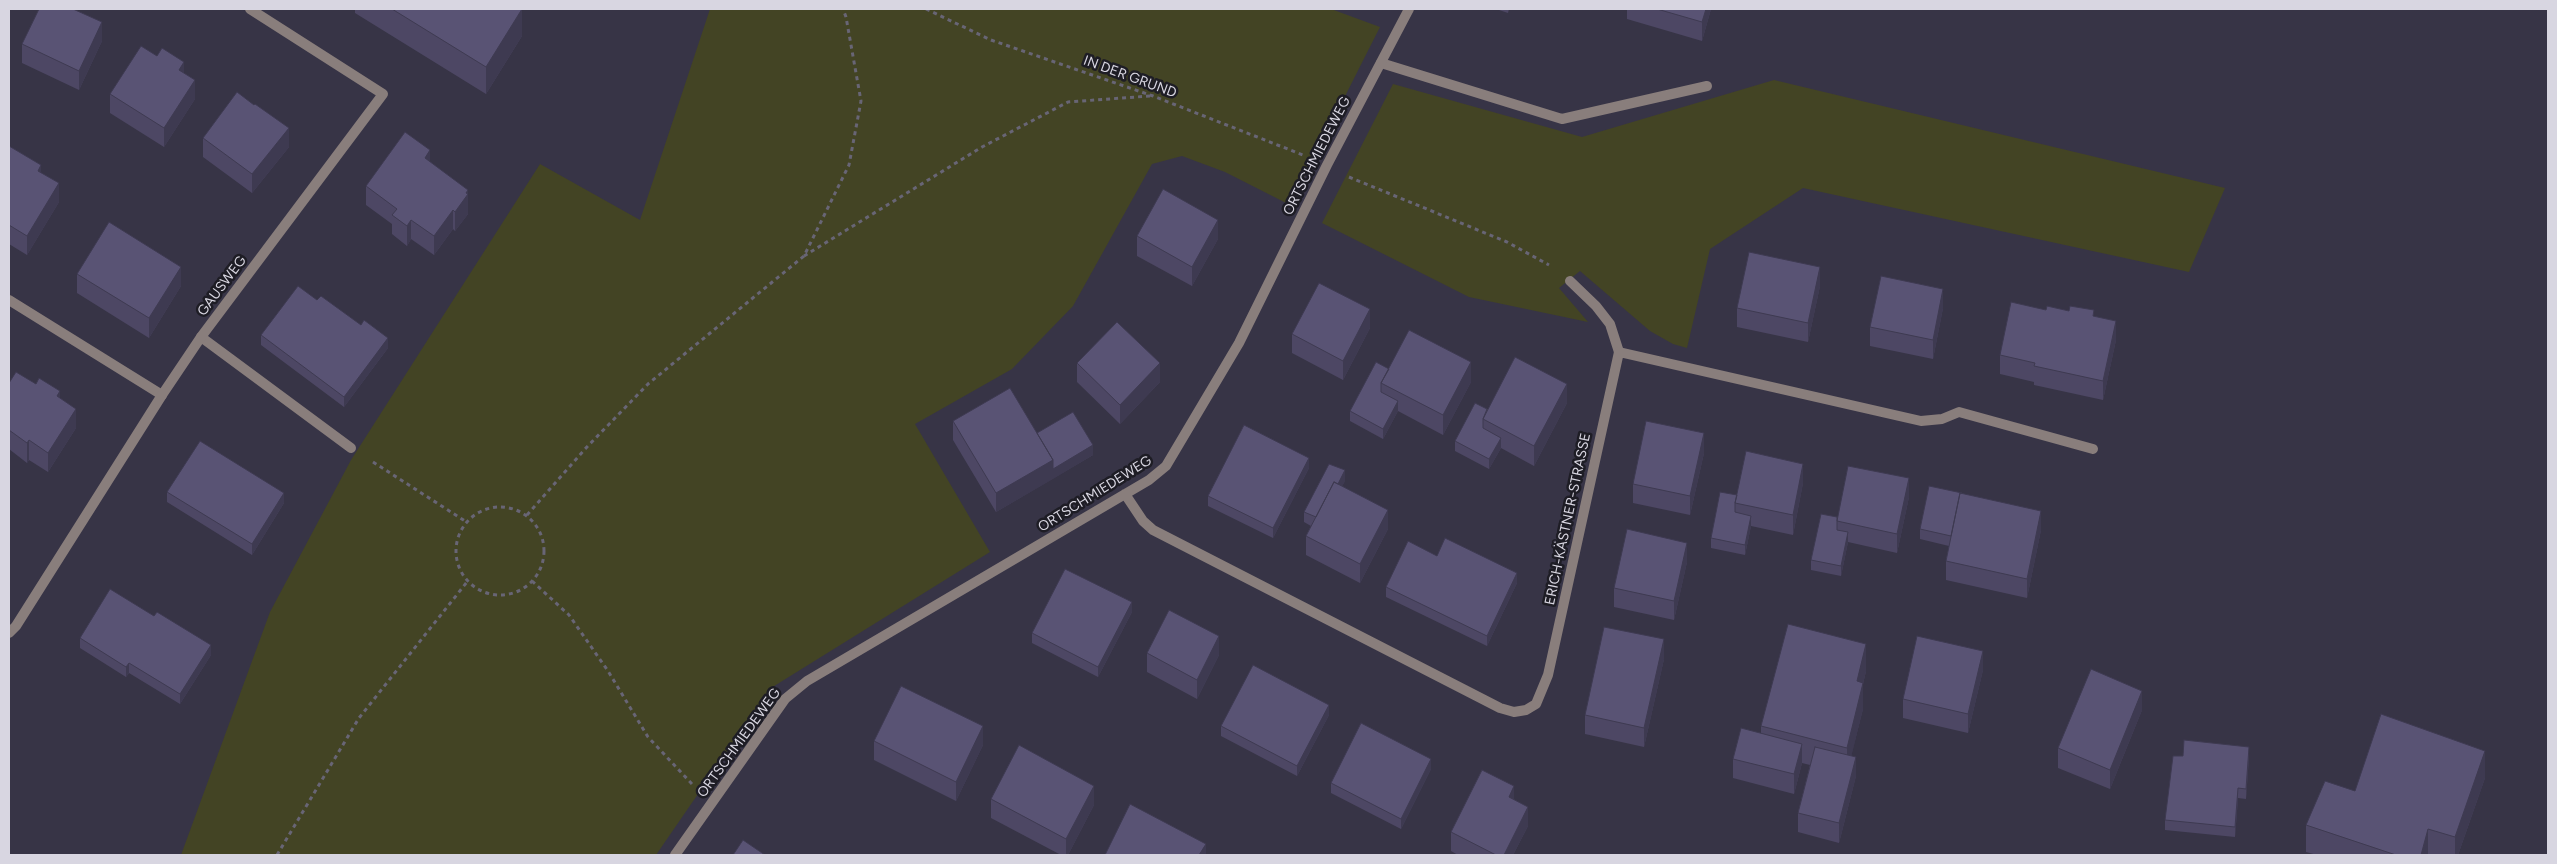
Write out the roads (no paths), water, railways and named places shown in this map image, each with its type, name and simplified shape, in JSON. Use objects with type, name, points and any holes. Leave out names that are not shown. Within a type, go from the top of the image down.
[{"type":"street","name":"GAUSWEG","points":[[9,633],[16,626],[162,395],[201,337],[382,94],[250,9]]},
{"type":"street","name":"ORTSCHMIEDEWEG","points":[[675,855],[785,699],[807,681],[1126,494],[1149,480],[1166,466],[1239,344],[1327,165],[1409,9]]},
{"type":"street","points":[[1381,63],[1562,119],[1707,86]]},
{"type":"street","points":[[1570,281],[1596,306],[1610,324],[1619,352],[1921,421],[1942,418],[1959,412],[2093,449]]},
{"type":"street","points":[[9,300],[162,395]]},
{"type":"street","points":[[201,337],[351,448]]},
{"type":"street","name":"ERICH-KÄSTNER-STRASSE","points":[[1126,494],[1143,521],[1153,530],[1500,708],[1514,712],[1526,710],[1536,704],[1548,675],[1619,352]]}]
